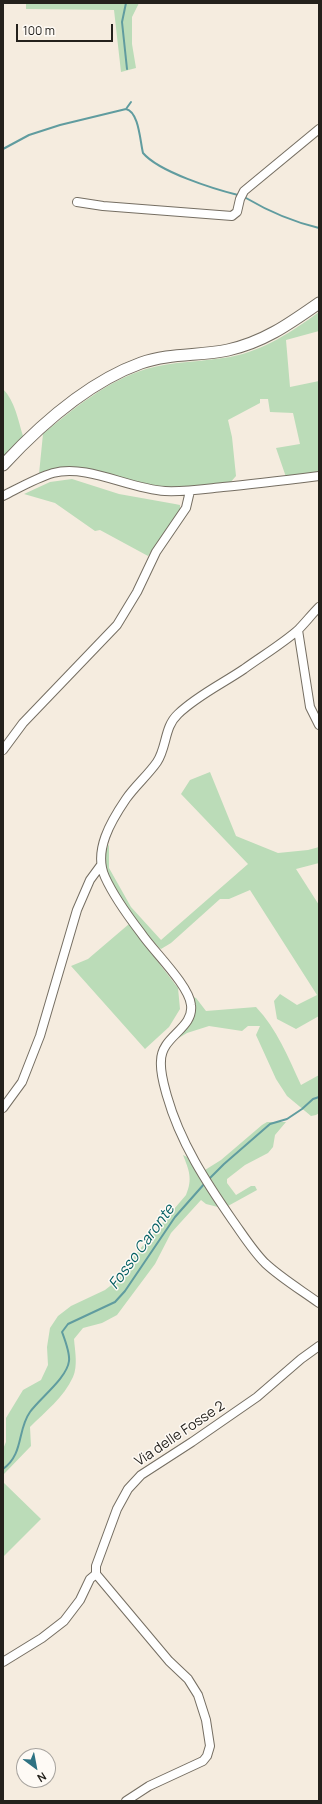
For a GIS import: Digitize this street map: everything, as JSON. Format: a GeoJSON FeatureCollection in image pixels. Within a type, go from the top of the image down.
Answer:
{"type":"FeatureCollection","features":[{"type":"Feature","properties":{"kind":"main road"},"geometry":{"type":"LineString","coordinates":[[3,465],[67,405],[100,383],[124,370],[142,363],[164,358],[227,350],[251,344],[266,338],[285,327],[319,304]]}},
{"type":"Feature","properties":{"kind":"street"},"geometry":{"type":"LineString","coordinates":[[77,202],[103,206],[232,216],[237,212],[240,199],[244,191],[319,129]]}},
{"type":"Feature","properties":{"kind":"street"},"geometry":{"type":"LineString","coordinates":[[3,496],[42,477],[64,472],[81,472],[136,487],[165,491],[190,491],[319,476]]}},
{"type":"Feature","properties":{"kind":"street"},"geometry":{"type":"LineString","coordinates":[[3,750],[23,723],[117,626],[137,592],[156,552],[184,512],[189,499],[190,491]]}},
{"type":"Feature","properties":{"kind":"street"},"geometry":{"type":"LineString","coordinates":[[319,607],[298,630],[243,669],[203,694],[176,715],[170,725],[162,753],[157,762],[126,799],[104,840],[101,854],[101,865],[104,875],[116,898],[141,934],[181,983],[191,1003],[190,1015],[187,1022],[165,1045],[160,1064],[163,1082],[174,1119],[181,1136],[196,1164],[218,1198],[264,1262],[319,1303]]}},
{"type":"Feature","properties":{"kind":"street"},"geometry":{"type":"LineString","coordinates":[[298,630],[310,707],[319,725]]}},
{"type":"Feature","properties":{"kind":"street"},"geometry":{"type":"LineString","coordinates":[[3,1108],[22,1082],[40,1036],[76,910],[90,880],[101,865]]}},
{"type":"Feature","properties":{"kind":"street","name":"Via delle Fosse 2"},"geometry":{"type":"LineString","coordinates":[[3,1662],[42,1638],[64,1621],[80,1600],[90,1579],[96,1574],[96,1566],[116,1509],[128,1489],[141,1475],[257,1397],[301,1359],[319,1346]]}},
{"type":"Feature","properties":{"kind":"street"},"geometry":{"type":"LineString","coordinates":[[96,1574],[169,1661],[188,1679],[198,1695],[206,1720],[210,1746],[207,1756],[203,1762],[149,1786],[126,1801]]}},
{"type":"Feature","properties":{"kind":"green space"},"geometry":{"type":"Polygon","coordinates":[[[26,3],[139,3],[132,17],[132,44],[136,68],[121,72],[114,10],[26,9],[26,3]]]}},
{"type":"Feature","properties":{"kind":"green space"},"geometry":{"type":"Polygon","coordinates":[[[319,312],[319,331],[286,340],[290,387],[319,381],[319,473],[286,477],[276,448],[300,444],[293,413],[270,412],[268,399],[260,399],[260,403],[228,420],[232,437],[236,476],[229,484],[169,489],[128,481],[87,470],[59,468],[39,474],[43,434],[66,415],[104,388],[132,374],[156,366],[230,357],[255,350],[288,333],[319,312]]]}},
{"type":"Feature","properties":{"kind":"green space"},"geometry":{"type":"Polygon","coordinates":[[[3,389],[13,405],[23,436],[3,457],[3,389]]]}},
{"type":"Feature","properties":{"kind":"green space"},"geometry":{"type":"Polygon","coordinates":[[[72,479],[119,494],[180,505],[180,511],[148,556],[100,530],[95,531],[55,503],[24,494],[50,482],[72,479]]]}},
{"type":"Feature","properties":{"kind":"green space"},"geometry":{"type":"Polygon","coordinates":[[[210,772],[236,836],[278,853],[308,850],[319,847],[319,863],[296,869],[319,905],[319,1016],[296,1029],[277,1019],[274,1001],[280,994],[297,1005],[317,995],[250,890],[229,899],[220,899],[171,943],[161,949],[126,907],[110,880],[104,859],[109,844],[109,868],[131,907],[161,940],[248,864],[181,794],[190,780],[210,772]]]}},
{"type":"Feature","properties":{"kind":"green space"},"geometry":{"type":"Polygon","coordinates":[[[129,924],[178,988],[180,1009],[169,1027],[145,1049],[71,966],[88,959],[129,924]]]}},
{"type":"Feature","properties":{"kind":"green space"},"geometry":{"type":"Polygon","coordinates":[[[193,997],[196,998],[206,1011],[256,1007],[276,1034],[301,1085],[319,1075],[319,1113],[311,1116],[287,1096],[276,1079],[256,1035],[260,1026],[248,1026],[242,1031],[209,1026],[187,1033],[172,1042],[189,1025],[193,997]]]}},
{"type":"Feature","properties":{"kind":"green space"},"geometry":{"type":"Polygon","coordinates":[[[267,1122],[286,1122],[275,1135],[273,1147],[268,1153],[245,1165],[227,1179],[227,1183],[236,1195],[251,1186],[255,1186],[257,1190],[228,1206],[205,1170],[221,1160],[267,1122]]]}},
{"type":"Feature","properties":{"kind":"green space"},"geometry":{"type":"Polygon","coordinates":[[[183,1155],[187,1157],[218,1207],[206,1204],[201,1200],[171,1233],[155,1264],[117,1315],[102,1323],[83,1328],[74,1339],[76,1363],[73,1377],[59,1398],[30,1427],[31,1446],[3,1475],[3,1449],[6,1442],[6,1418],[23,1390],[41,1380],[48,1365],[47,1347],[50,1328],[58,1316],[71,1306],[105,1290],[119,1279],[134,1256],[186,1195],[190,1179],[183,1155]]]}},
{"type":"Feature","properties":{"kind":"green space"},"geometry":{"type":"Polygon","coordinates":[[[3,1482],[41,1519],[3,1557],[3,1482]]]}},
{"type":"Feature","properties":{"kind":"waterway"},"geometry":{"type":"LineString","coordinates":[[126,3],[122,22],[127,69]]}},
{"type":"Feature","properties":{"kind":"waterway"},"geometry":{"type":"LineString","coordinates":[[126,109],[131,102]]}},
{"type":"Feature","properties":{"kind":"waterway"},"geometry":{"type":"LineString","coordinates":[[3,149],[29,135],[60,125],[126,109],[134,115],[143,153],[151,160],[161,167],[188,179],[215,189],[238,195]]}},
{"type":"Feature","properties":{"kind":"waterway"},"geometry":{"type":"LineString","coordinates":[[246,198],[281,216],[319,228]]}},
{"type":"Feature","properties":{"kind":"waterway","name":"Fosso Caronte"},"geometry":{"type":"LineString","coordinates":[[208,1180],[270,1124],[287,1119],[302,1109],[313,1099],[319,1097]]}},
{"type":"Feature","properties":{"kind":"waterway","name":"Fosso Caronte"},"geometry":{"type":"LineString","coordinates":[[3,1469],[10,1463],[14,1456],[23,1426],[30,1412],[58,1381],[67,1367],[69,1354],[62,1332],[68,1324],[115,1302],[125,1291],[175,1217],[205,1183]]}}]}
